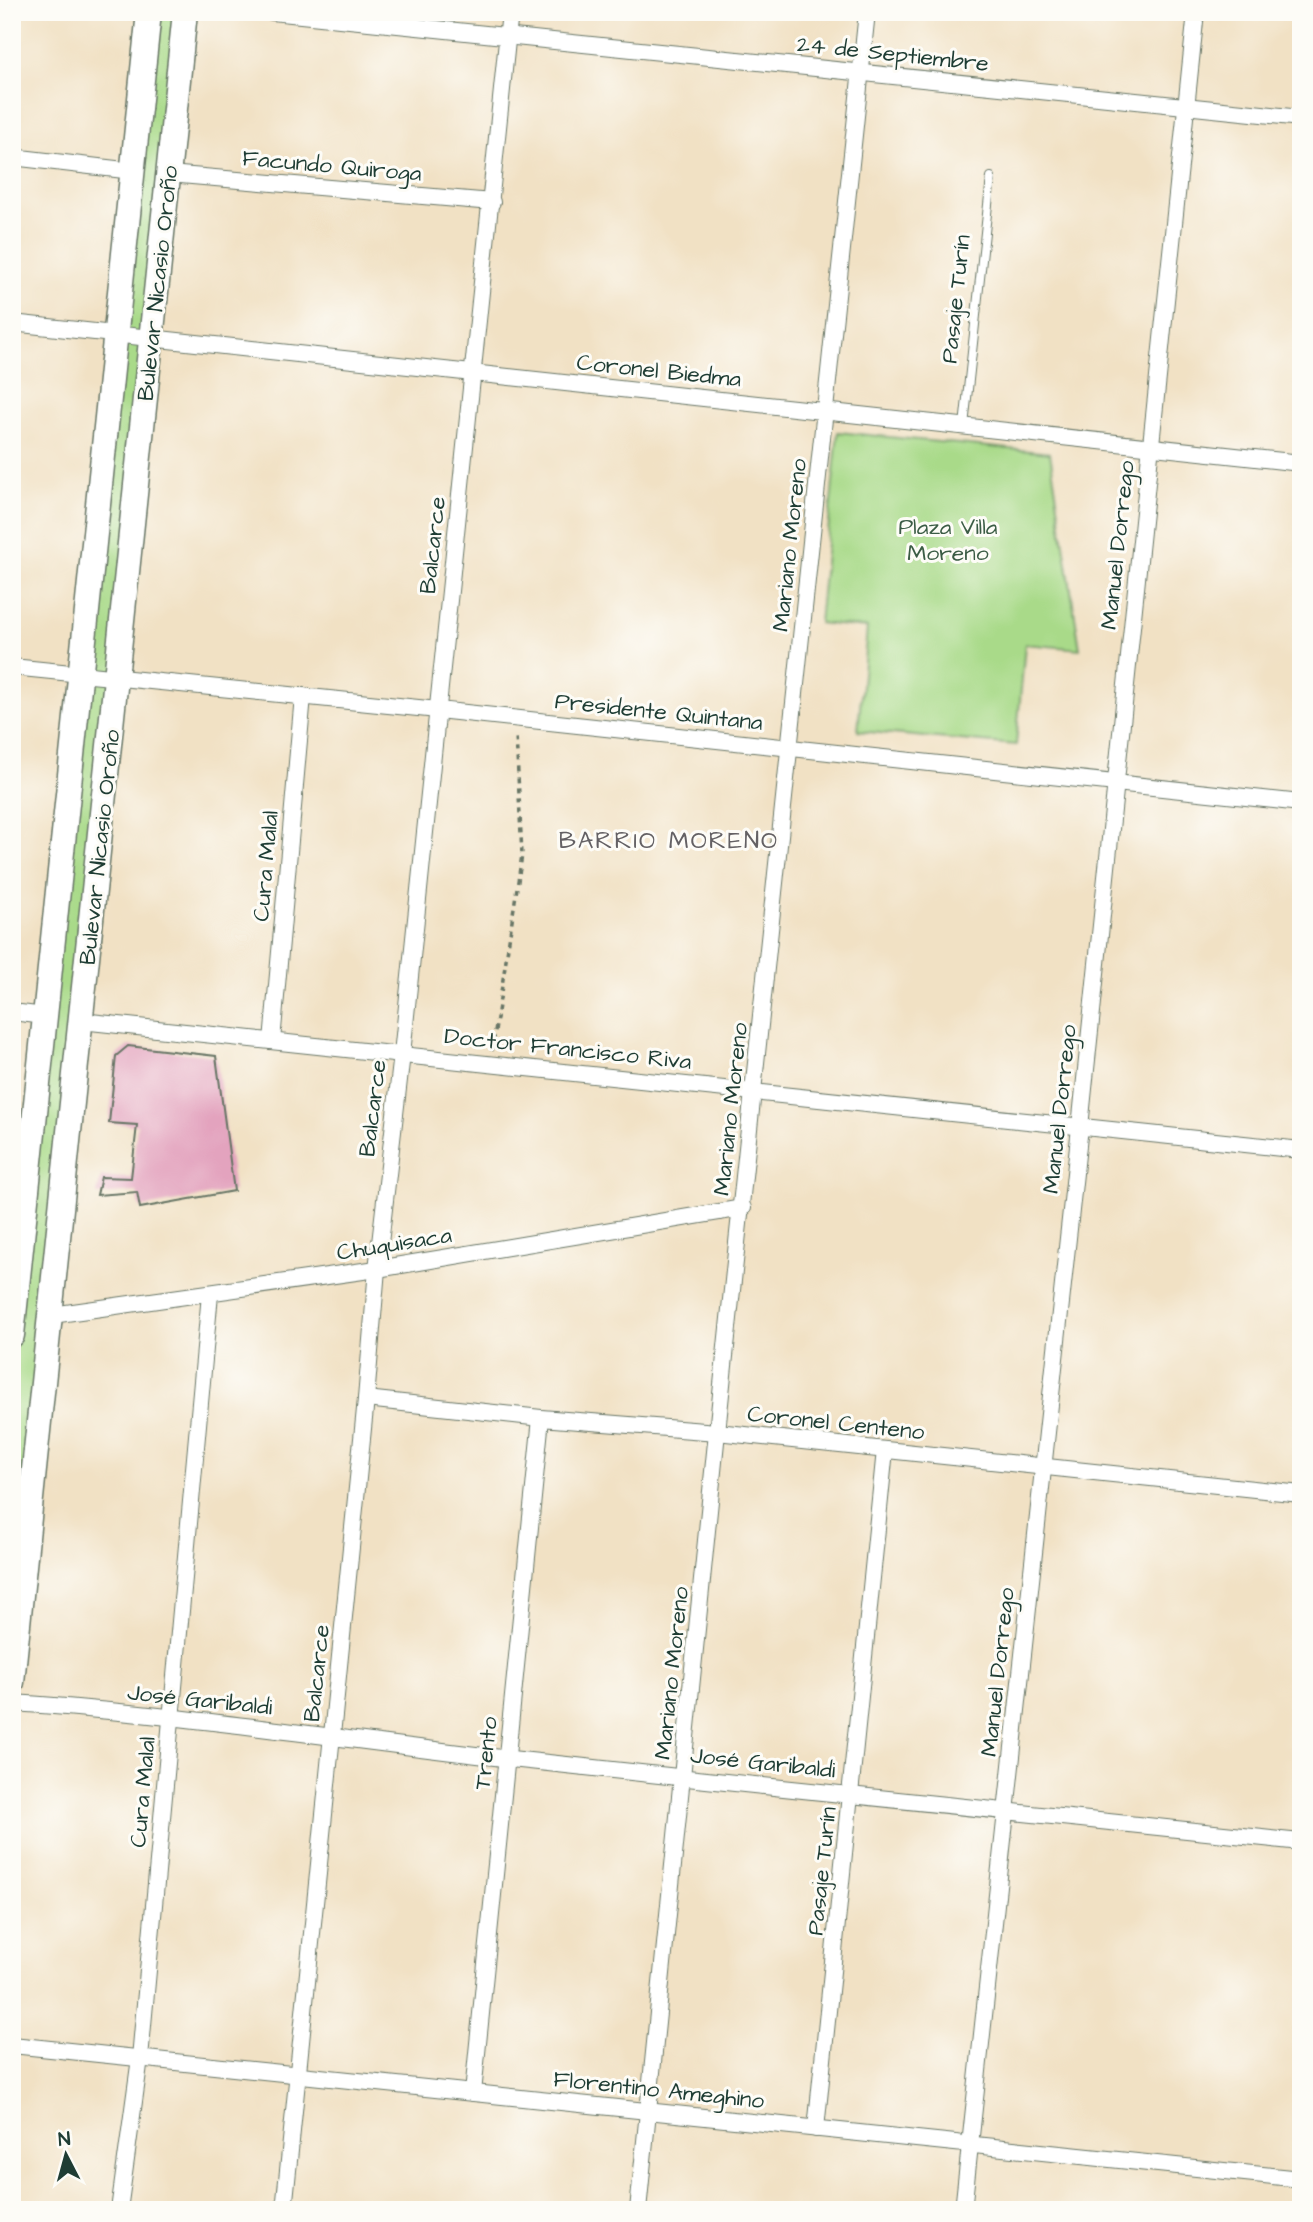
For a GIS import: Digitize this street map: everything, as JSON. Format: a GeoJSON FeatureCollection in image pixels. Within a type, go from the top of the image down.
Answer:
{"type":"FeatureCollection","features":[{"type":"Feature","properties":{"kind":"main road","name":"Bulevar Nicasio Oroño"},"geometry":{"type":"LineString","coordinates":[[13,1323],[149,12]]}},
{"type":"Feature","properties":{"kind":"main road","name":"Bulevar Nicasio Oroño"},"geometry":{"type":"LineString","coordinates":[[12,1682],[186,12]]}},
{"type":"Feature","properties":{"kind":"street","name":"24 de Septiembre"},"geometry":{"type":"LineString","coordinates":[[272,12],[1301,118]]}},
{"type":"Feature","properties":{"kind":"street","name":"Balcarce"},"geometry":{"type":"LineString","coordinates":[[284,2210],[377,1269],[402,1054],[510,12]]}},
{"type":"Feature","properties":{"kind":"street","name":"Mariano Moreno"},"geometry":{"type":"LineString","coordinates":[[638,2210],[867,12]]}},
{"type":"Feature","properties":{"kind":"street","name":"Manuel Dorrego"},"geometry":{"type":"LineString","coordinates":[[963,2210],[1080,1127],[1196,12]]}},
{"type":"Feature","properties":{"kind":"street"},"geometry":{"type":"LineString","coordinates":[[12,157],[132,170]]}},
{"type":"Feature","properties":{"kind":"street","name":"Facundo Quiroga"},"geometry":{"type":"LineString","coordinates":[[169,174],[492,202]]}},
{"type":"Feature","properties":{"kind":"street","name":"Coronel Biedma"},"geometry":{"type":"LineString","coordinates":[[12,323],[1301,463]]}},
{"type":"Feature","properties":{"kind":"street","name":"Presidente Quintana"},"geometry":{"type":"LineString","coordinates":[[12,667],[1301,803]]}},
{"type":"Feature","properties":{"kind":"street","name":"Cura Malal"},"geometry":{"type":"LineString","coordinates":[[272,1041],[303,696]]}},
{"type":"Feature","properties":{"kind":"street"},"geometry":{"type":"LineString","coordinates":[[12,1012],[45,1016]]}},
{"type":"Feature","properties":{"kind":"street","name":"Doctor Francisco Riva"},"geometry":{"type":"LineString","coordinates":[[81,1021],[1301,1150]]}},
{"type":"Feature","properties":{"kind":"street","name":"Chuquisaca"},"geometry":{"type":"LineString","coordinates":[[52,1315],[377,1269],[743,1208]]}},
{"type":"Feature","properties":{"kind":"street","name":"Cura Malal"},"geometry":{"type":"LineString","coordinates":[[119,2210],[140,2059],[209,1294]]}},
{"type":"Feature","properties":{"kind":"street","name":"Coronel Centeno"},"geometry":{"type":"LineString","coordinates":[[366,1399],[541,1418],[717,1432],[1301,1494]]}},
{"type":"Feature","properties":{"kind":"street","name":"Trento"},"geometry":{"type":"LineString","coordinates":[[473,2093],[541,1418]]}},
{"type":"Feature","properties":{"kind":"street","name":"Pasaje Turín"},"geometry":{"type":"LineString","coordinates":[[816,2129],[885,1450]]}},
{"type":"Feature","properties":{"kind":"street","name":"José Garibaldi"},"geometry":{"type":"LineString","coordinates":[[12,1703],[332,1735],[508,1758],[1301,1842]]}},
{"type":"Feature","properties":{"kind":"street","name":"Florentino Ameghino"},"geometry":{"type":"LineString","coordinates":[[12,2045],[1301,2179]]}},
{"type":"Feature","properties":{"kind":"lane","name":"Pasaje Turín"},"geometry":{"type":"LineString","coordinates":[[964,426],[991,177]]}},
{"type":"Feature","properties":{"kind":"path"},"geometry":{"type":"LineString","coordinates":[[490,1063],[522,855],[515,718]]}},
{"type":"Feature","properties":{"kind":"green space"},"geometry":{"type":"Polygon","coordinates":[[[149,12],[185,12],[12,1682],[12,1335],[149,12]]]}},
{"type":"Feature","properties":{"kind":"green space","name":"Plaza Villa Moreno"},"geometry":{"type":"Polygon","coordinates":[[[838,432],[1050,453],[1080,649],[1025,644],[1016,745],[858,731],[867,628],[819,623],[838,432]]]}},
{"type":"Feature","properties":{"kind":"building"},"geometry":{"type":"Polygon","coordinates":[[[128,1046],[216,1056],[234,1191],[140,1208],[137,1192],[97,1195],[101,1177],[131,1178],[137,1125],[109,1123],[116,1056],[128,1046]]]}},
{"type":"Feature","properties":{"kind":"district","name":"BARRIO MORENO"},"geometry":{"type":"Point","coordinates":[669,840]}}]}
